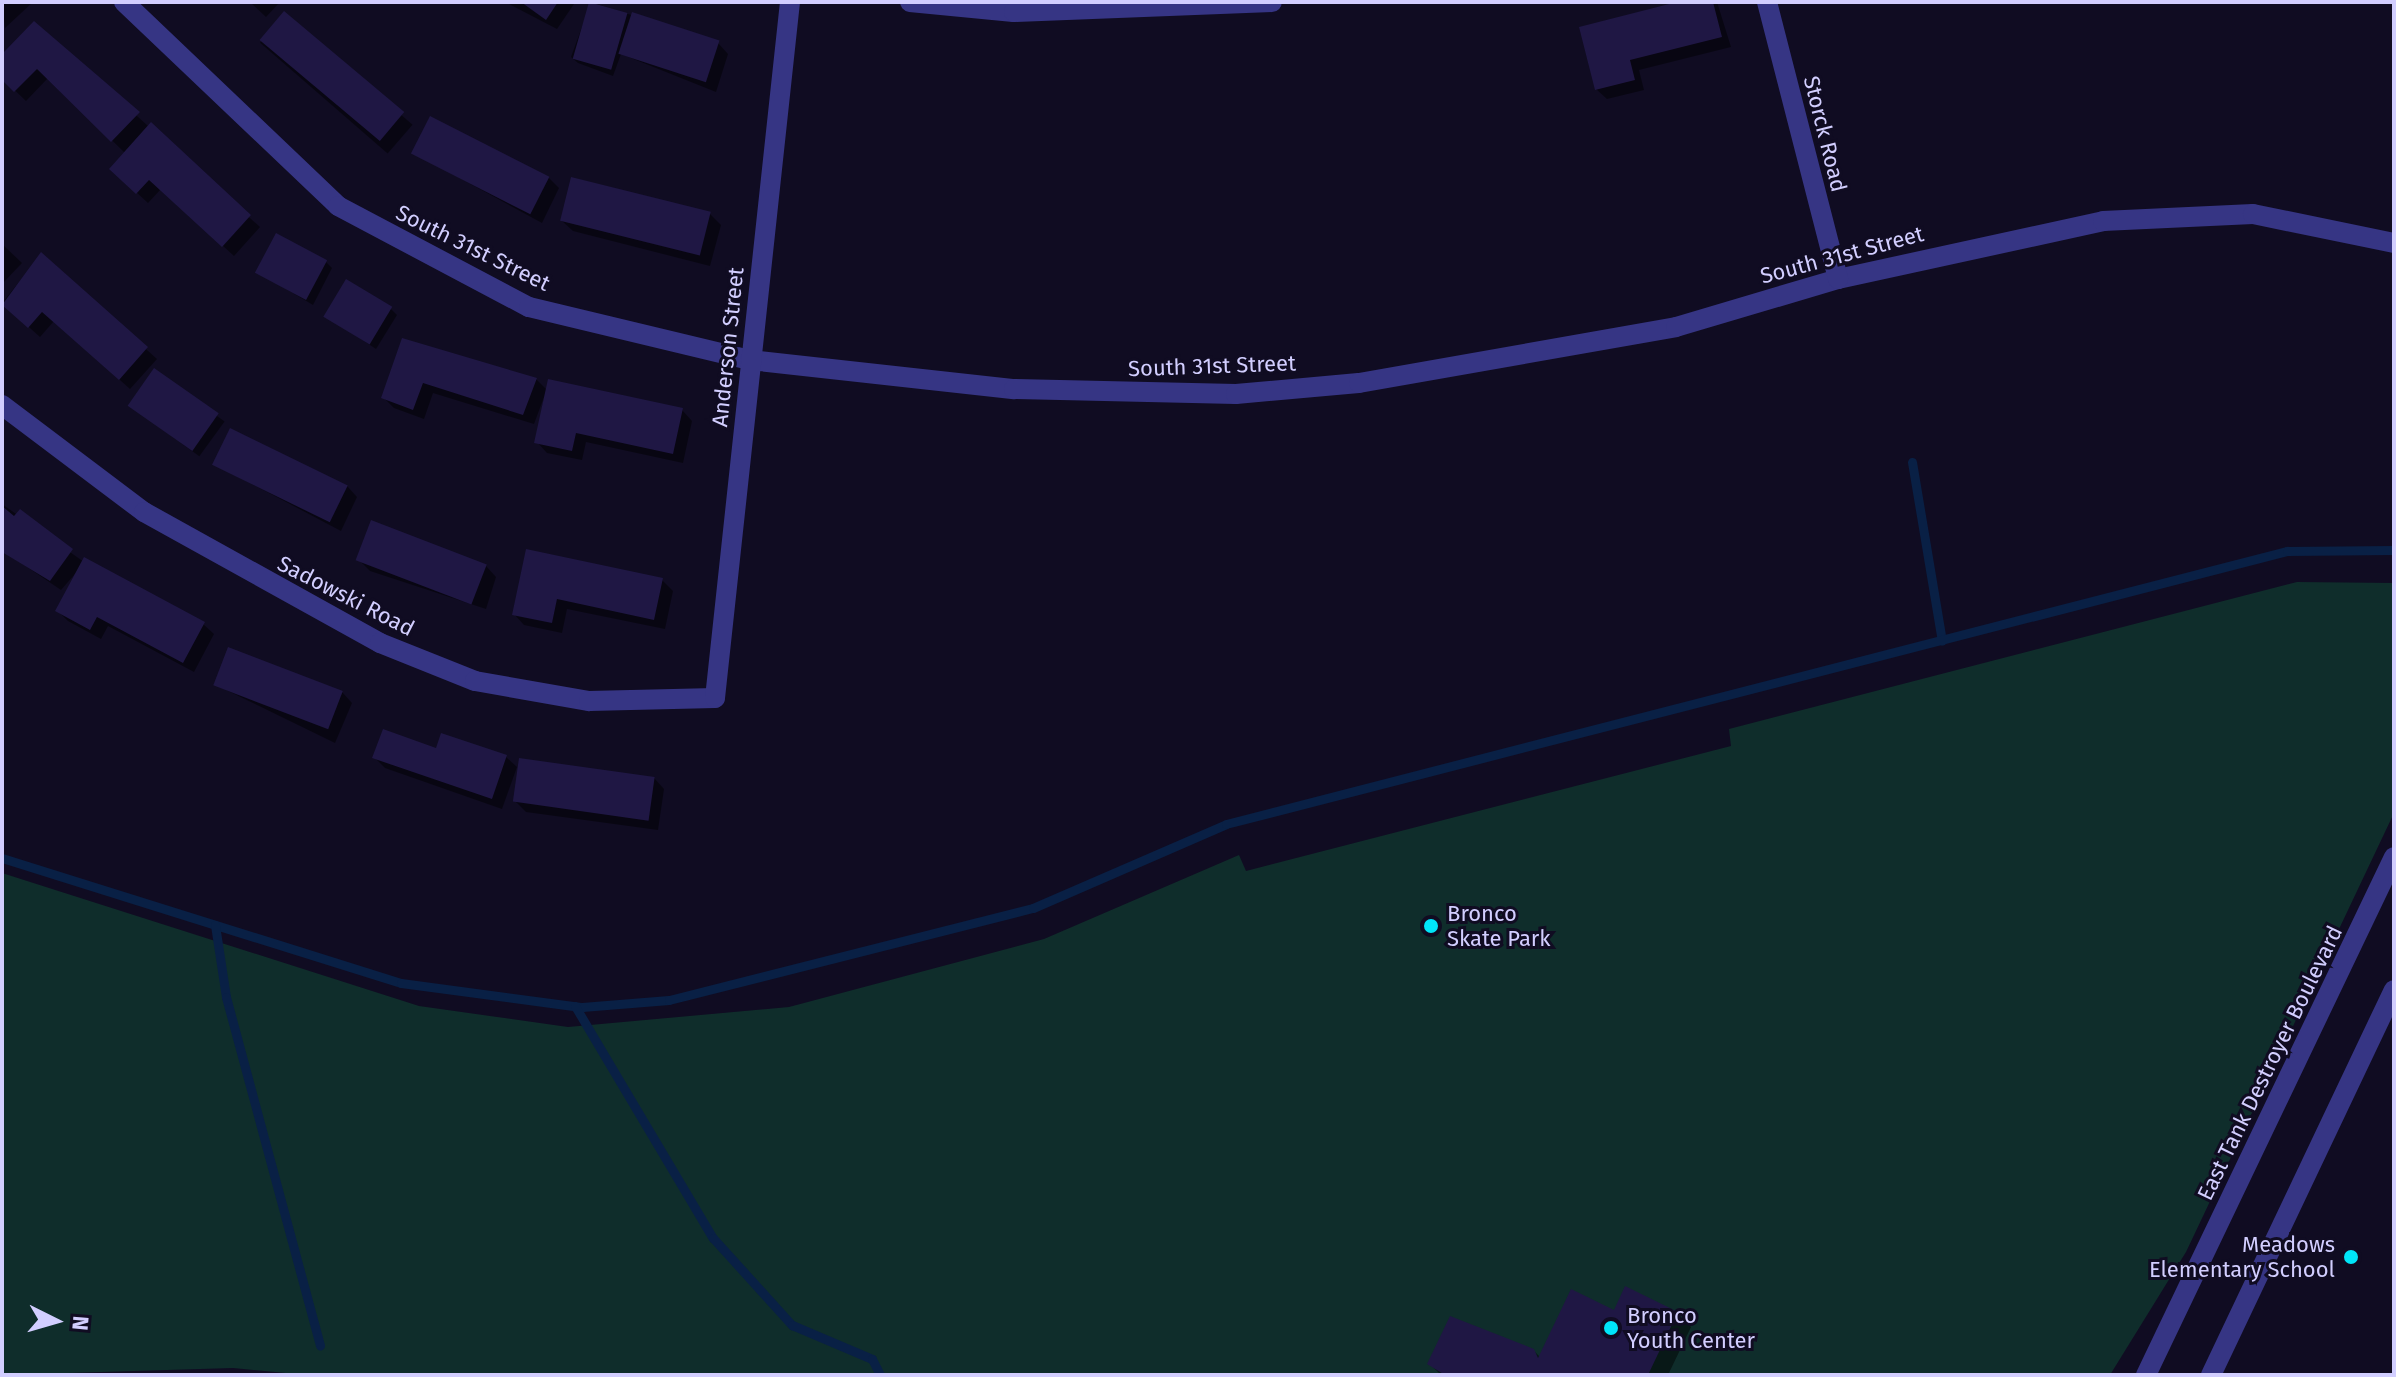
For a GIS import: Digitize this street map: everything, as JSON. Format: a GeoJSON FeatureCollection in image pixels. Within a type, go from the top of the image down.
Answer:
{"type":"FeatureCollection","features":[{"type":"Feature","properties":{"kind":"street","name":"South 31st Street"},"geometry":{"type":"LineString","coordinates":[[124,2],[338,206],[529,307],[750,360],[1014,389],[1236,394],[1359,383],[1676,327],[1838,279],[2103,221],[2186,214],[2253,214],[2394,243]]}},
{"type":"Feature","properties":{"kind":"street","name":"Anderson Street"},"geometry":{"type":"LineString","coordinates":[[715,698],[790,2]]}},
{"type":"Feature","properties":{"kind":"street"},"geometry":{"type":"LineString","coordinates":[[910,2],[1014,12],[1272,2]]}},
{"type":"Feature","properties":{"kind":"street","name":"Storck Road"},"geometry":{"type":"LineString","coordinates":[[1767,2],[1838,279]]}},
{"type":"Feature","properties":{"kind":"street","name":"Sadowski Road"},"geometry":{"type":"LineString","coordinates":[[2,405],[144,512],[380,643],[475,681],[589,701],[715,698]]}},
{"type":"Feature","properties":{"kind":"street","name":"East Tank Destroyer Boulevard"},"geometry":{"type":"LineString","coordinates":[[2146,1375],[2394,857]]}},
{"type":"Feature","properties":{"kind":"street"},"geometry":{"type":"LineString","coordinates":[[2211,1375],[2394,990]]}},
{"type":"Feature","properties":{"kind":"green space"},"geometry":{"type":"Polygon","coordinates":[[[2297,582],[2394,583],[2394,813],[2186,1252],[2110,1375],[307,1375],[233,1368],[2,1375],[2,873],[419,1006],[568,1027],[789,1007],[1044,939],[1239,855],[1246,871],[1731,746],[1729,729],[2297,582]]]}},
{"type":"Feature","properties":{"kind":"building"},"geometry":{"type":"Polygon","coordinates":[[[521,2],[558,2],[546,20],[521,2]]]}},
{"type":"Feature","properties":{"kind":"building"},"geometry":{"type":"Polygon","coordinates":[[[589,2],[627,13],[611,70],[573,59],[589,2]]]}},
{"type":"Feature","properties":{"kind":"building"},"geometry":{"type":"Polygon","coordinates":[[[1677,2],[1713,2],[1722,37],[1630,60],[1635,80],[1595,90],[1579,27],[1677,2]]]}},
{"type":"Feature","properties":{"kind":"building"},"geometry":{"type":"Polygon","coordinates":[[[284,11],[404,112],[380,141],[260,40],[284,11]]]}},
{"type":"Feature","properties":{"kind":"building"},"geometry":{"type":"Polygon","coordinates":[[[632,12],[719,40],[706,82],[618,54],[632,12]]]}},
{"type":"Feature","properties":{"kind":"building"},"geometry":{"type":"Polygon","coordinates":[[[34,21],[140,112],[111,142],[37,69],[14,92],[2,80],[2,54],[34,21]]]}},
{"type":"Feature","properties":{"kind":"building"},"geometry":{"type":"Polygon","coordinates":[[[430,116],[549,177],[530,214],[411,153],[430,116]]]}},
{"type":"Feature","properties":{"kind":"building"},"geometry":{"type":"Polygon","coordinates":[[[151,122],[251,215],[222,247],[149,180],[136,194],[109,169],[151,122]]]}},
{"type":"Feature","properties":{"kind":"building"},"geometry":{"type":"Polygon","coordinates":[[[571,177],[711,212],[700,256],[560,221],[571,177]]]}},
{"type":"Feature","properties":{"kind":"building"},"geometry":{"type":"Polygon","coordinates":[[[276,233],[327,260],[306,300],[255,273],[276,233]]]}},
{"type":"Feature","properties":{"kind":"building"},"geometry":{"type":"Polygon","coordinates":[[[41,252],[148,347],[119,380],[42,312],[28,328],[2,305],[41,252]]]}},
{"type":"Feature","properties":{"kind":"building"},"geometry":{"type":"Polygon","coordinates":[[[346,279],[392,307],[370,345],[323,317],[346,279]]]}},
{"type":"Feature","properties":{"kind":"building"},"geometry":{"type":"Polygon","coordinates":[[[402,338],[537,378],[523,415],[423,383],[413,410],[381,398],[402,338]]]}},
{"type":"Feature","properties":{"kind":"building"},"geometry":{"type":"Polygon","coordinates":[[[154,368],[219,413],[192,451],[128,406],[154,368]]]}},
{"type":"Feature","properties":{"kind":"building"},"geometry":{"type":"Polygon","coordinates":[[[548,379],[683,408],[673,454],[576,433],[572,451],[534,443],[548,379]]]}},
{"type":"Feature","properties":{"kind":"building"},"geometry":{"type":"Polygon","coordinates":[[[230,428],[348,485],[330,522],[212,465],[230,428]]]}},
{"type":"Feature","properties":{"kind":"building"},"geometry":{"type":"Polygon","coordinates":[[[2,506],[14,516],[20,509],[73,549],[50,581],[2,552],[2,506]]]}},
{"type":"Feature","properties":{"kind":"building"},"geometry":{"type":"Polygon","coordinates":[[[371,520],[487,564],[471,605],[356,560],[371,520]]]}},
{"type":"Feature","properties":{"kind":"building"},"geometry":{"type":"Polygon","coordinates":[[[526,549],[663,578],[654,620],[557,599],[552,623],[512,615],[526,549]]]}},
{"type":"Feature","properties":{"kind":"building"},"geometry":{"type":"Polygon","coordinates":[[[84,557],[205,622],[183,663],[97,617],[90,630],[55,611],[84,557]]]}},
{"type":"Feature","properties":{"kind":"building"},"geometry":{"type":"Polygon","coordinates":[[[228,647],[343,691],[328,729],[213,685],[228,647]]]}},
{"type":"Feature","properties":{"kind":"building"},"geometry":{"type":"Polygon","coordinates":[[[383,729],[436,748],[441,733],[507,755],[492,799],[372,758],[383,729]]]}},
{"type":"Feature","properties":{"kind":"building"},"geometry":{"type":"Polygon","coordinates":[[[519,758],[655,777],[649,821],[513,802],[519,758]]]}},
{"type":"Feature","properties":{"kind":"building","name":"Bronco Youth Center"},"geometry":{"type":"Polygon","coordinates":[[[1625,1286],[1678,1312],[1648,1375],[1445,1375],[1427,1364],[1450,1316],[1534,1349],[1538,1358],[1571,1289],[1614,1310],[1625,1286]]]}},
{"type":"Feature","properties":{"kind":"waterway"},"geometry":{"type":"LineString","coordinates":[[1912,462],[1942,641]]}},
{"type":"Feature","properties":{"kind":"waterway"},"geometry":{"type":"LineString","coordinates":[[2,858],[401,983],[582,1007],[669,1000],[1033,908],[1226,824],[2287,551],[2394,550]]}},
{"type":"Feature","properties":{"kind":"waterway"},"geometry":{"type":"LineString","coordinates":[[215,925],[226,997],[320,1346]]}},
{"type":"Feature","properties":{"kind":"waterway"},"geometry":{"type":"LineString","coordinates":[[575,1006],[713,1238],[792,1325],[872,1359],[880,1375]]}},
{"type":"Feature","properties":{"kind":"place","name":"Bronco Skate Park"},"geometry":{"type":"Point","coordinates":[1431,926]}},
{"type":"Feature","properties":{"kind":"place","name":"Meadows Elementary School"},"geometry":{"type":"Point","coordinates":[2351,1257]}},
{"type":"Feature","properties":{"kind":"place","name":"Bronco Youth Center"},"geometry":{"type":"Point","coordinates":[1611,1328]}}]}
